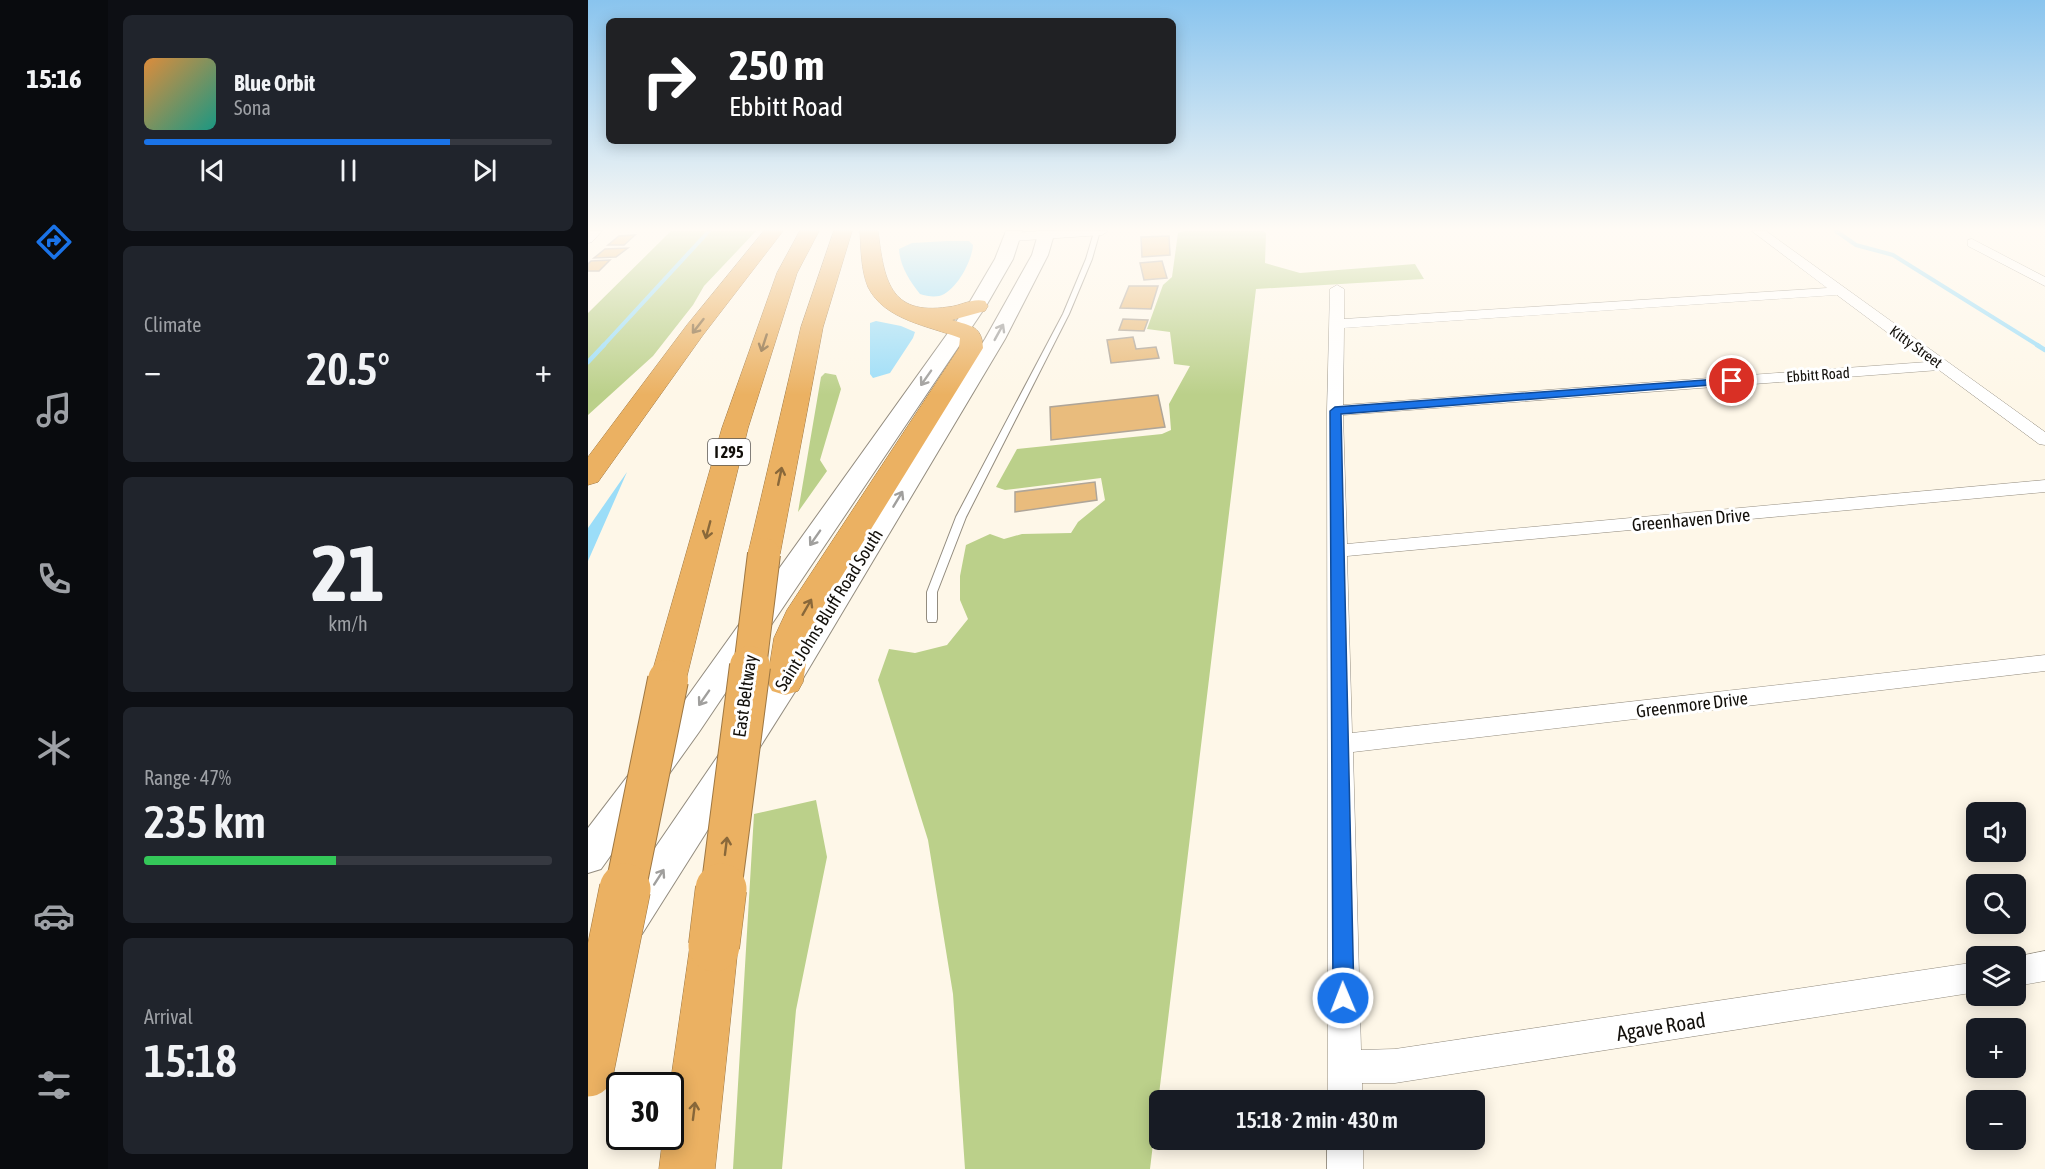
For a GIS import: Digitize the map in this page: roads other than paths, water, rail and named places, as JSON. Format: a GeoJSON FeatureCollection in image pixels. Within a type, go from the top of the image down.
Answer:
{"type":"FeatureCollection","features":[{"type":"Feature","properties":{"kind":"highway"},"geometry":{"type":"LineString","coordinates":[[588,476],[730,286]]}},
{"type":"Feature","properties":{"kind":"highway","name":"I 295"},"geometry":{"type":"LineString","coordinates":[[588,1071],[668,680],[735,428],[783,286]]}},
{"type":"Feature","properties":{"kind":"highway","name":"East Beltway"},"geometry":{"type":"LineString","coordinates":[[687,1169],[764,554],[812,327],[825,286]]}},
{"type":"Feature","properties":{"kind":"highway"},"geometry":{"type":"LineString","coordinates":[[785,682],[792,638],[804,610],[971,348],[971,337],[960,330],[897,307],[879,286]]}},
{"type":"Feature","properties":{"kind":"highway"},"geometry":{"type":"LineString","coordinates":[[912,314],[942,315],[977,306]]}},
{"type":"Feature","properties":{"kind":"main road"},"geometry":{"type":"LineString","coordinates":[[588,857],[687,723],[977,306],[989,286]]}},
{"type":"Feature","properties":{"kind":"main road","name":"Saint Johns Bluff Road South"},"geometry":{"type":"LineString","coordinates":[[588,975],[640,906],[785,682],[995,339],[1024,286]]}},
{"type":"Feature","properties":{"kind":"street","name":"Kitty Street"},"geometry":{"type":"LineString","coordinates":[[1832,286],[2045,440]]}},
{"type":"Feature","properties":{"kind":"street"},"geometry":{"type":"LineString","coordinates":[[1337,289],[1335,411],[1345,1090]]}},
{"type":"Feature","properties":{"kind":"street"},"geometry":{"type":"LineString","coordinates":[[1336,324],[1839,291]]}},
{"type":"Feature","properties":{"kind":"street","name":"Ebbitt Road"},"geometry":{"type":"LineString","coordinates":[[1335,411],[1942,365]]}},
{"type":"Feature","properties":{"kind":"street","name":"Greenhaven Drive"},"geometry":{"type":"LineString","coordinates":[[1337,551],[2045,486]]}},
{"type":"Feature","properties":{"kind":"street","name":"Greenmore Drive"},"geometry":{"type":"LineString","coordinates":[[1339,744],[2045,663]]}},
{"type":"Feature","properties":{"kind":"street"},"geometry":{"type":"LineString","coordinates":[[2026,969],[2045,966]]}},
{"type":"Feature","properties":{"kind":"street","name":"Agave Road"},"geometry":{"type":"LineString","coordinates":[[1344,1067],[1395,1066],[1966,979]]}},
{"type":"Feature","properties":{"kind":"street"},"geometry":{"type":"LineString","coordinates":[[1345,1150],[1345,1169]]}},
{"type":"Feature","properties":{"kind":"lane"},"geometry":{"type":"LineString","coordinates":[[932,619],[932,592],[961,517],[1066,314],[1078,286]]}},
{"type":"Feature","properties":{"kind":"water"},"geometry":{"type":"Polygon","coordinates":[[[914,286],[954,286],[939,296],[920,294],[914,286]]]}},
{"type":"Feature","properties":{"kind":"water"},"geometry":{"type":"Polygon","coordinates":[[[876,321],[901,326],[915,332],[890,373],[873,378],[870,374],[870,323],[876,321]]]}},
{"type":"Feature","properties":{"kind":"water"},"geometry":{"type":"Polygon","coordinates":[[[627,472],[588,561],[588,528],[627,472]]]}},
{"type":"Feature","properties":{"kind":"waterway"},"geometry":{"type":"LineString","coordinates":[[603,346],[659,286]]}},
{"type":"Feature","properties":{"kind":"waterway"},"geometry":{"type":"LineString","coordinates":[[1942,286],[2039,346]]}},
{"type":"Feature","properties":{"kind":"waterway"},"geometry":{"type":"LineString","coordinates":[[588,362],[604,345]]}},
{"type":"Feature","properties":{"kind":"waterway"},"geometry":{"type":"LineString","coordinates":[[2037,345],[2045,350]]}}]}
